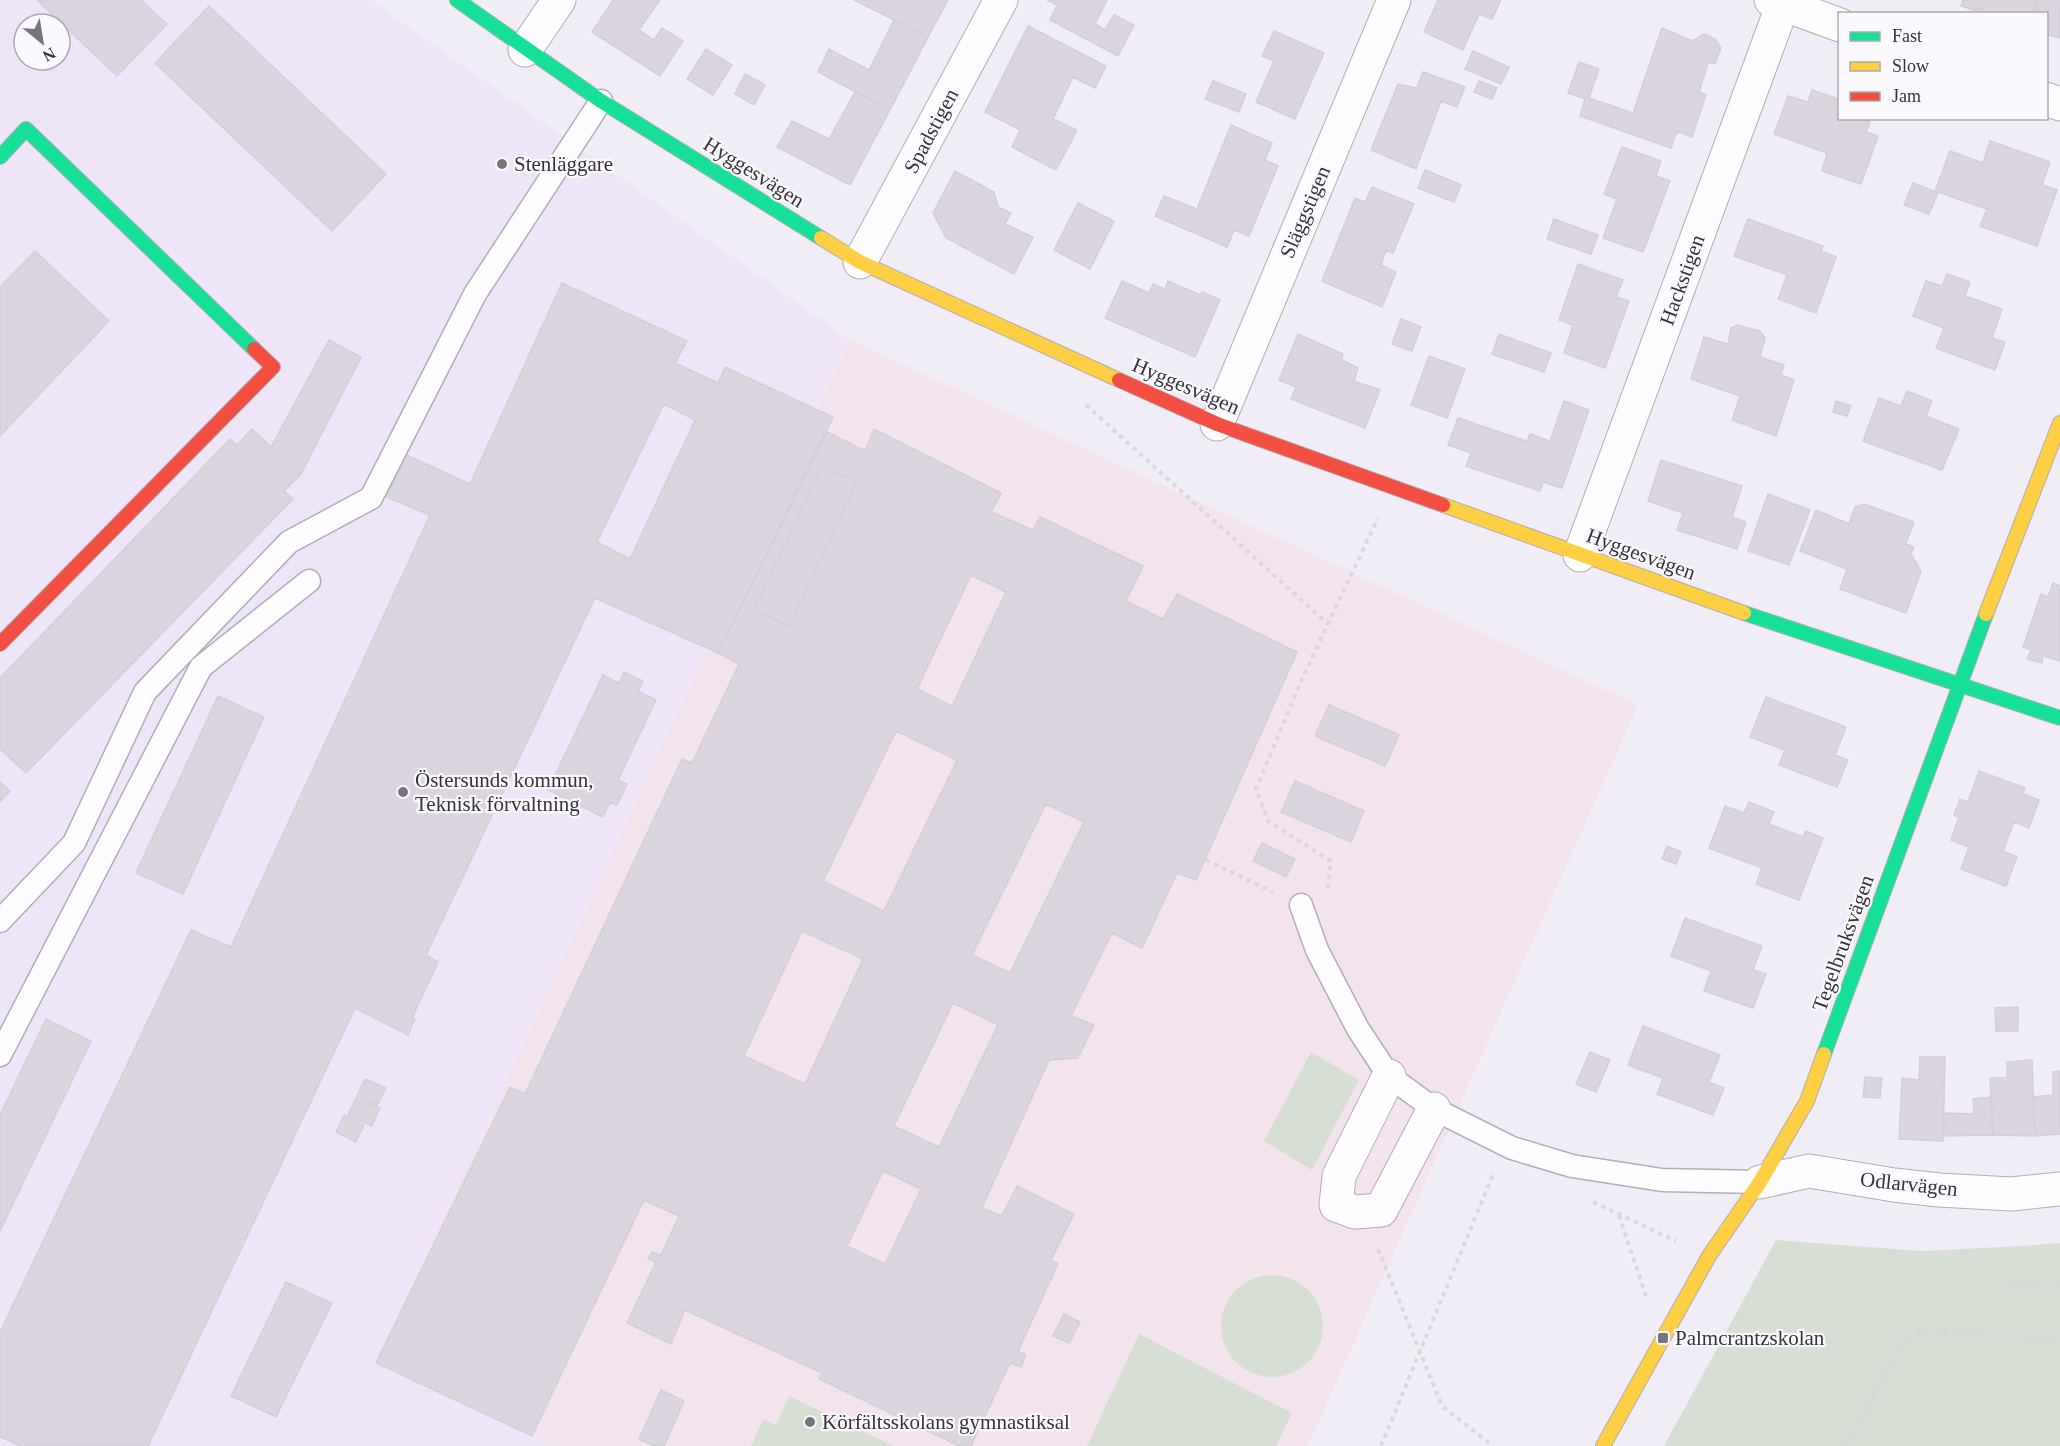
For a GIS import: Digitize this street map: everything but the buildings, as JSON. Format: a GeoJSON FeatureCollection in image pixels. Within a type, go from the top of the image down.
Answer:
{"type":"FeatureCollection","features":[{"type":"Feature","properties":{"kind":"street","name":"Hyggesvägen"},"geometry":{"type":"LineString","coordinates":[[457,0],[525,50],[602,101],[860,262],[1217,424],[1742,612],[2060,718]]}},
{"type":"Feature","properties":{"kind":"street"},"geometry":{"type":"LineString","coordinates":[[525,50],[559,0]]}},
{"type":"Feature","properties":{"kind":"street","name":"Spadstigen"},"geometry":{"type":"LineString","coordinates":[[860,262],[1001,0]]}},
{"type":"Feature","properties":{"kind":"street","name":"Släggstigen"},"geometry":{"type":"LineString","coordinates":[[1217,424],[1394,0]]}},
{"type":"Feature","properties":{"kind":"street"},"geometry":{"type":"LineString","coordinates":[[1777,2],[1838,25]]}},
{"type":"Feature","properties":{"kind":"street","name":"Hackstigen"},"geometry":{"type":"LineString","coordinates":[[1580,555],[1777,2]]}},
{"type":"Feature","properties":{"kind":"street"},"geometry":{"type":"LineString","coordinates":[[0,157],[26,129],[273,368],[0,644]]}},
{"type":"Feature","properties":{"kind":"street","name":"Tegelbruksvägen"},"geometry":{"type":"LineString","coordinates":[[1603,1446],[1709,1257],[1760,1182],[1807,1101],[1959,684],[2060,423]]}},
{"type":"Feature","properties":{"kind":"street"},"geometry":{"type":"LineString","coordinates":[[1389,1076],[1339,1176],[1336,1205],[1355,1212],[1381,1210],[1434,1109]]}},
{"type":"Feature","properties":{"kind":"street","name":"Odlarvägen"},"geometry":{"type":"LineString","coordinates":[[1760,1182],[1809,1171],[1940,1190],[2011,1194],[2060,1190]]}},
{"type":"Feature","properties":{"kind":"lane"},"geometry":{"type":"LineString","coordinates":[[0,921],[74,843],[145,692],[289,542],[371,498],[475,294],[602,101]]}},
{"type":"Feature","properties":{"kind":"lane"},"geometry":{"type":"LineString","coordinates":[[0,1055],[201,667],[309,581]]}},
{"type":"Feature","properties":{"kind":"lane"},"geometry":{"type":"LineString","coordinates":[[1305,916],[1317,950],[1348,1011],[1389,1076],[1434,1109],[1512,1148],[1572,1166],[1662,1180],[1760,1182]]}},
{"type":"Feature","properties":{"kind":"path"},"geometry":{"type":"LineString","coordinates":[[1083,403],[1328,624]]}},
{"type":"Feature","properties":{"kind":"path"},"geometry":{"type":"LineString","coordinates":[[1206,860],[1305,916],[1326,897],[1331,861],[1268,821],[1256,789],[1301,681],[1393,487]]}},
{"type":"Feature","properties":{"kind":"path"},"geometry":{"type":"LineString","coordinates":[[1381,1446],[1496,1169]]}},
{"type":"Feature","properties":{"kind":"path"},"geometry":{"type":"LineString","coordinates":[[1586,1199],[1709,1257]]}},
{"type":"Feature","properties":{"kind":"path"},"geometry":{"type":"LineString","coordinates":[[1618,1214],[1649,1303]]}},
{"type":"Feature","properties":{"kind":"path"},"geometry":{"type":"LineString","coordinates":[[1378,1249],[1442,1406],[1493,1446]]}},
{"type":"Feature","properties":{"kind":"path"},"geometry":{"type":"LineString","coordinates":[[2010,1285],[2060,1288]]}},
{"type":"Feature","properties":{"kind":"path"},"geometry":{"type":"LineString","coordinates":[[1845,1446],[1908,1337],[1916,1333],[2060,1339]]}},
{"type":"Feature","properties":{"kind":"shaded area"},"geometry":{"type":"Polygon","coordinates":[[[0,0],[371,0],[850,340],[376,1363],[553,1446],[0,1446],[0,0]]]}},
{"type":"Feature","properties":{"kind":"shaded area"},"geometry":{"type":"Polygon","coordinates":[[[850,340],[1638,705],[1308,1446],[553,1446],[376,1363],[850,340]]]}},
{"type":"Feature","properties":{"kind":"shaded area"},"geometry":{"type":"Polygon","coordinates":[[[1311,1052],[1359,1080],[1312,1170],[1264,1141],[1311,1052]]]}},
{"type":"Feature","properties":{"kind":"shaded area"},"geometry":{"type":"Polygon","coordinates":[[[1776,1240],[1921,1251],[2060,1243],[2060,1446],[1664,1446],[1776,1240]]]}},
{"type":"Feature","properties":{"kind":"shaded area"},"geometry":{"type":"Polygon","coordinates":[[[1272,1275],[1291,1279],[1308,1290],[1319,1307],[1323,1326],[1319,1345],[1308,1362],[1291,1373],[1272,1377],[1253,1373],[1236,1362],[1225,1345],[1221,1326],[1225,1307],[1236,1290],[1253,1279],[1272,1275]]]}},
{"type":"Feature","properties":{"kind":"shaded area"},"geometry":{"type":"Polygon","coordinates":[[[1139,1334],[1292,1413],[1276,1446],[1087,1446],[1139,1334]]]}},
{"type":"Feature","properties":{"kind":"shaded area","name":"Körfältsskolans gymnastiksal"},"geometry":{"type":"Polygon","coordinates":[[[789,1396],[894,1446],[751,1446],[763,1419],[776,1425],[789,1396]]]}},
{"type":"Feature","properties":{"kind":"traffic: fast"},"geometry":{"type":"LineString","coordinates":[[457,0],[601,101],[821,238]]}},
{"type":"Feature","properties":{"kind":"traffic: fast"},"geometry":{"type":"LineString","coordinates":[[0,157],[26,129],[254,349]]}},
{"type":"Feature","properties":{"kind":"traffic: fast"},"geometry":{"type":"LineString","coordinates":[[1744,613],[2060,718]]}},
{"type":"Feature","properties":{"kind":"traffic: fast"},"geometry":{"type":"LineString","coordinates":[[1824,1054],[1986,614]]}},
{"type":"Feature","properties":{"kind":"traffic: slow"},"geometry":{"type":"LineString","coordinates":[[821,238],[860,262],[1119,380]]}},
{"type":"Feature","properties":{"kind":"traffic: slow"},"geometry":{"type":"LineString","coordinates":[[1986,614],[2060,423]]}},
{"type":"Feature","properties":{"kind":"traffic: slow"},"geometry":{"type":"LineString","coordinates":[[1443,505],[1744,613]]}},
{"type":"Feature","properties":{"kind":"traffic: slow"},"geometry":{"type":"LineString","coordinates":[[1603,1446],[1709,1256],[1760,1182],[1807,1101],[1824,1054]]}},
{"type":"Feature","properties":{"kind":"traffic: jam"},"geometry":{"type":"LineString","coordinates":[[0,644],[273,367],[254,349]]}},
{"type":"Feature","properties":{"kind":"traffic: jam"},"geometry":{"type":"LineString","coordinates":[[1119,380],[1217,424],[1443,505]]}},
{"type":"Feature","properties":{"kind":"place","name":"Stenläggare"},"geometry":{"type":"Point","coordinates":[502,164]}},
{"type":"Feature","properties":{"kind":"place","name":"Östersunds kommun, Teknisk förvaltning"},"geometry":{"type":"Point","coordinates":[403,792]}},
{"type":"Feature","properties":{"kind":"place","name":"Palmcrantzskolan"},"geometry":{"type":"Point","coordinates":[1663,1338]}},
{"type":"Feature","properties":{"kind":"place","name":"Körfältsskolans gymnastiksal"},"geometry":{"type":"Point","coordinates":[810,1422]}}]}
